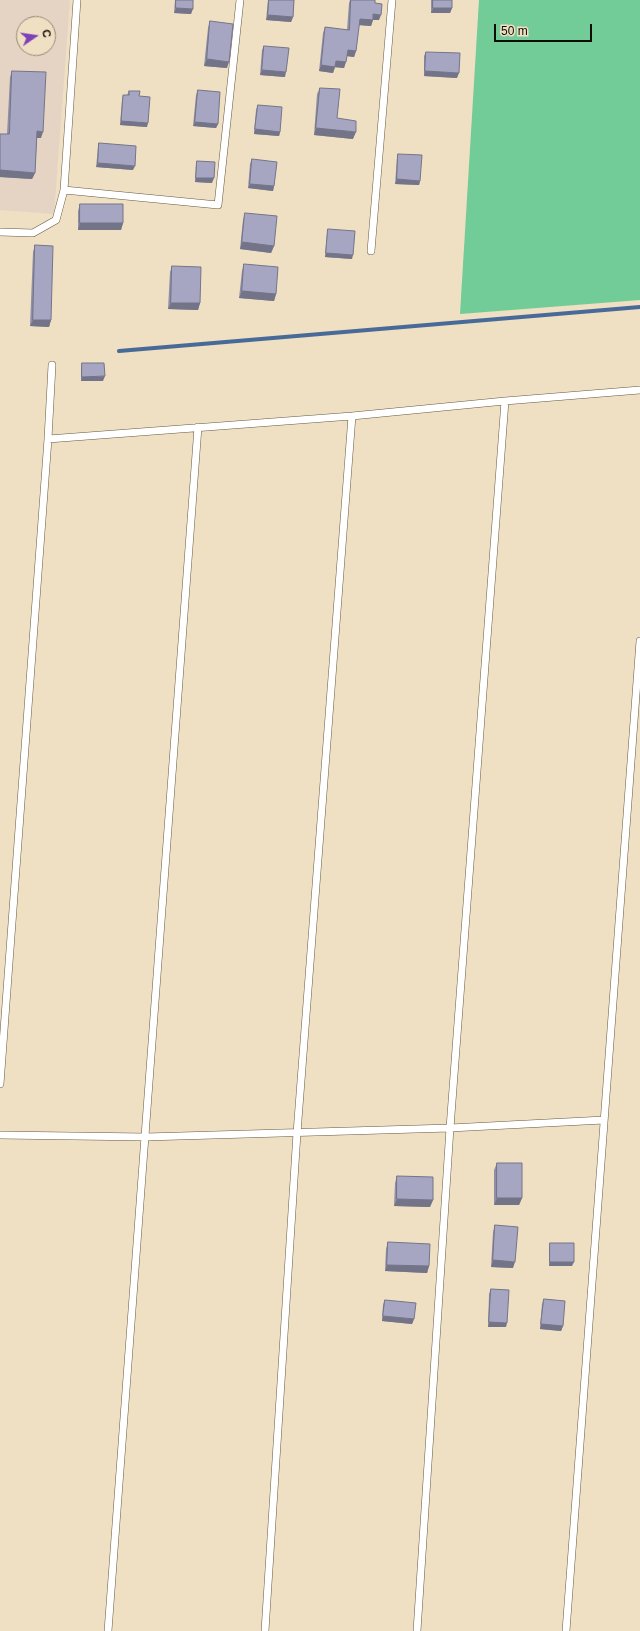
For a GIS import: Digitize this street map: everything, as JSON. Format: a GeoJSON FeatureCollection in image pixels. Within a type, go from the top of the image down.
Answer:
{"type":"FeatureCollection","features":[{"type":"Feature","properties":{"kind":"lane"},"geometry":{"type":"LineString","coordinates":[[0,232],[33,233],[56,220],[64,190],[77,0]]}},
{"type":"Feature","properties":{"kind":"lane"},"geometry":{"type":"LineString","coordinates":[[64,190],[218,205],[240,0]]}},
{"type":"Feature","properties":{"kind":"lane"},"geometry":{"type":"LineString","coordinates":[[371,251],[392,0]]}},
{"type":"Feature","properties":{"kind":"lane"},"geometry":{"type":"LineString","coordinates":[[0,1084],[48,439],[52,365]]}},
{"type":"Feature","properties":{"kind":"lane"},"geometry":{"type":"LineString","coordinates":[[48,439],[352,416],[640,390]]}},
{"type":"Feature","properties":{"kind":"lane"},"geometry":{"type":"LineString","coordinates":[[418,1631],[450,1128],[505,401]]}},
{"type":"Feature","properties":{"kind":"lane"},"geometry":{"type":"LineString","coordinates":[[265,1631],[297,1133],[352,416]]}},
{"type":"Feature","properties":{"kind":"lane"},"geometry":{"type":"LineString","coordinates":[[108,1631],[198,427]]}},
{"type":"Feature","properties":{"kind":"lane"},"geometry":{"type":"LineString","coordinates":[[566,1631],[640,641]]}},
{"type":"Feature","properties":{"kind":"lane"},"geometry":{"type":"LineString","coordinates":[[0,1135],[146,1137],[450,1128],[604,1120]]}},
{"type":"Feature","properties":{"kind":"shaded area"},"geometry":{"type":"Polygon","coordinates":[[[0,0],[70,0],[54,214],[0,210],[0,0]]]}},
{"type":"Feature","properties":{"kind":"green space"},"geometry":{"type":"Polygon","coordinates":[[[479,0],[640,0],[640,300],[460,314],[479,0]]]}},
{"type":"Feature","properties":{"kind":"building"},"geometry":{"type":"Polygon","coordinates":[[[176,0],[193,0],[193,9],[176,8],[176,0]]]}},
{"type":"Feature","properties":{"kind":"building"},"geometry":{"type":"Polygon","coordinates":[[[269,0],[294,0],[293,17],[268,15],[269,0]]]}},
{"type":"Feature","properties":{"kind":"building"},"geometry":{"type":"Polygon","coordinates":[[[351,0],[375,0],[375,3],[382,4],[381,15],[373,14],[373,20],[360,19],[356,51],[348,50],[346,62],[336,61],[335,67],[321,65],[325,27],[349,30],[351,0]]]}},
{"type":"Feature","properties":{"kind":"building"},"geometry":{"type":"Polygon","coordinates":[[[433,0],[452,0],[452,8],[433,8],[433,0]]]}},
{"type":"Feature","properties":{"kind":"building"},"geometry":{"type":"Polygon","coordinates":[[[210,21],[233,24],[229,62],[207,59],[210,21]]]}},
{"type":"Feature","properties":{"kind":"building"},"geometry":{"type":"Polygon","coordinates":[[[264,46],[289,48],[286,72],[262,70],[264,46]]]}},
{"type":"Feature","properties":{"kind":"building"},"geometry":{"type":"Polygon","coordinates":[[[426,52],[460,53],[459,73],[425,71],[426,52]]]}},
{"type":"Feature","properties":{"kind":"building"},"geometry":{"type":"Polygon","coordinates":[[[12,71],[46,72],[43,132],[37,131],[35,173],[0,170],[0,134],[9,134],[12,71]]]}},
{"type":"Feature","properties":{"kind":"building"},"geometry":{"type":"Polygon","coordinates":[[[320,88],[340,89],[337,118],[356,121],[356,132],[316,128],[320,88]]]}},
{"type":"Feature","properties":{"kind":"building"},"geometry":{"type":"Polygon","coordinates":[[[198,90],[220,92],[218,124],[195,122],[198,90]]]}},
{"type":"Feature","properties":{"kind":"building"},"geometry":{"type":"Polygon","coordinates":[[[129,91],[140,91],[139,96],[150,97],[148,123],[121,121],[123,95],[129,95],[129,91]]]}},
{"type":"Feature","properties":{"kind":"building"},"geometry":{"type":"Polygon","coordinates":[[[258,105],[282,107],[280,132],[255,129],[258,105]]]}},
{"type":"Feature","properties":{"kind":"building"},"geometry":{"type":"Polygon","coordinates":[[[99,143],[136,146],[135,166],[98,163],[99,143]]]}},
{"type":"Feature","properties":{"kind":"building"},"geometry":{"type":"Polygon","coordinates":[[[398,154],[422,155],[420,181],[397,179],[398,154]]]}},
{"type":"Feature","properties":{"kind":"building"},"geometry":{"type":"Polygon","coordinates":[[[252,159],[277,162],[274,186],[250,184],[252,159]]]}},
{"type":"Feature","properties":{"kind":"building"},"geometry":{"type":"Polygon","coordinates":[[[197,161],[215,162],[214,178],[196,178],[197,161]]]}},
{"type":"Feature","properties":{"kind":"building"},"geometry":{"type":"Polygon","coordinates":[[[80,204],[123,204],[123,223],[80,223],[80,204]]]}},
{"type":"Feature","properties":{"kind":"building"},"geometry":{"type":"Polygon","coordinates":[[[245,213],[277,216],[274,246],[242,242],[245,213]]]}},
{"type":"Feature","properties":{"kind":"building"},"geometry":{"type":"Polygon","coordinates":[[[328,229],[355,231],[353,255],[326,253],[328,229]]]}},
{"type":"Feature","properties":{"kind":"building"},"geometry":{"type":"Polygon","coordinates":[[[35,245],[53,246],[51,320],[33,320],[35,245]]]}},
{"type":"Feature","properties":{"kind":"building"},"geometry":{"type":"Polygon","coordinates":[[[244,264],[278,267],[276,294],[242,291],[244,264]]]}},
{"type":"Feature","properties":{"kind":"building"},"geometry":{"type":"Polygon","coordinates":[[[172,266],[201,267],[200,303],[171,303],[172,266]]]}},
{"type":"Feature","properties":{"kind":"building"},"geometry":{"type":"Polygon","coordinates":[[[82,363],[104,363],[105,376],[82,377],[82,363]]]}},
{"type":"Feature","properties":{"kind":"building"},"geometry":{"type":"Polygon","coordinates":[[[497,1163],[522,1163],[522,1198],[497,1198],[497,1163]]]}},
{"type":"Feature","properties":{"kind":"building"},"geometry":{"type":"Polygon","coordinates":[[[397,1176],[433,1177],[433,1200],[397,1199],[397,1176]]]}},
{"type":"Feature","properties":{"kind":"building"},"geometry":{"type":"Polygon","coordinates":[[[495,1225],[518,1227],[515,1262],[493,1260],[495,1225]]]}},
{"type":"Feature","properties":{"kind":"building"},"geometry":{"type":"Polygon","coordinates":[[[388,1242],[430,1244],[429,1266],[387,1265],[388,1242]]]}},
{"type":"Feature","properties":{"kind":"building"},"geometry":{"type":"Polygon","coordinates":[[[550,1243],[574,1243],[574,1262],[550,1262],[550,1243]]]}},
{"type":"Feature","properties":{"kind":"building"},"geometry":{"type":"Polygon","coordinates":[[[491,1289],[509,1290],[507,1323],[489,1322],[491,1289]]]}},
{"type":"Feature","properties":{"kind":"building"},"geometry":{"type":"Polygon","coordinates":[[[544,1299],[565,1301],[563,1326],[541,1324],[544,1299]]]}},
{"type":"Feature","properties":{"kind":"building"},"geometry":{"type":"Polygon","coordinates":[[[385,1300],[416,1303],[414,1319],[383,1316],[385,1300]]]}},
{"type":"Feature","properties":{"kind":"waterway"},"geometry":{"type":"LineString","coordinates":[[119,351],[640,307]]}}]}
